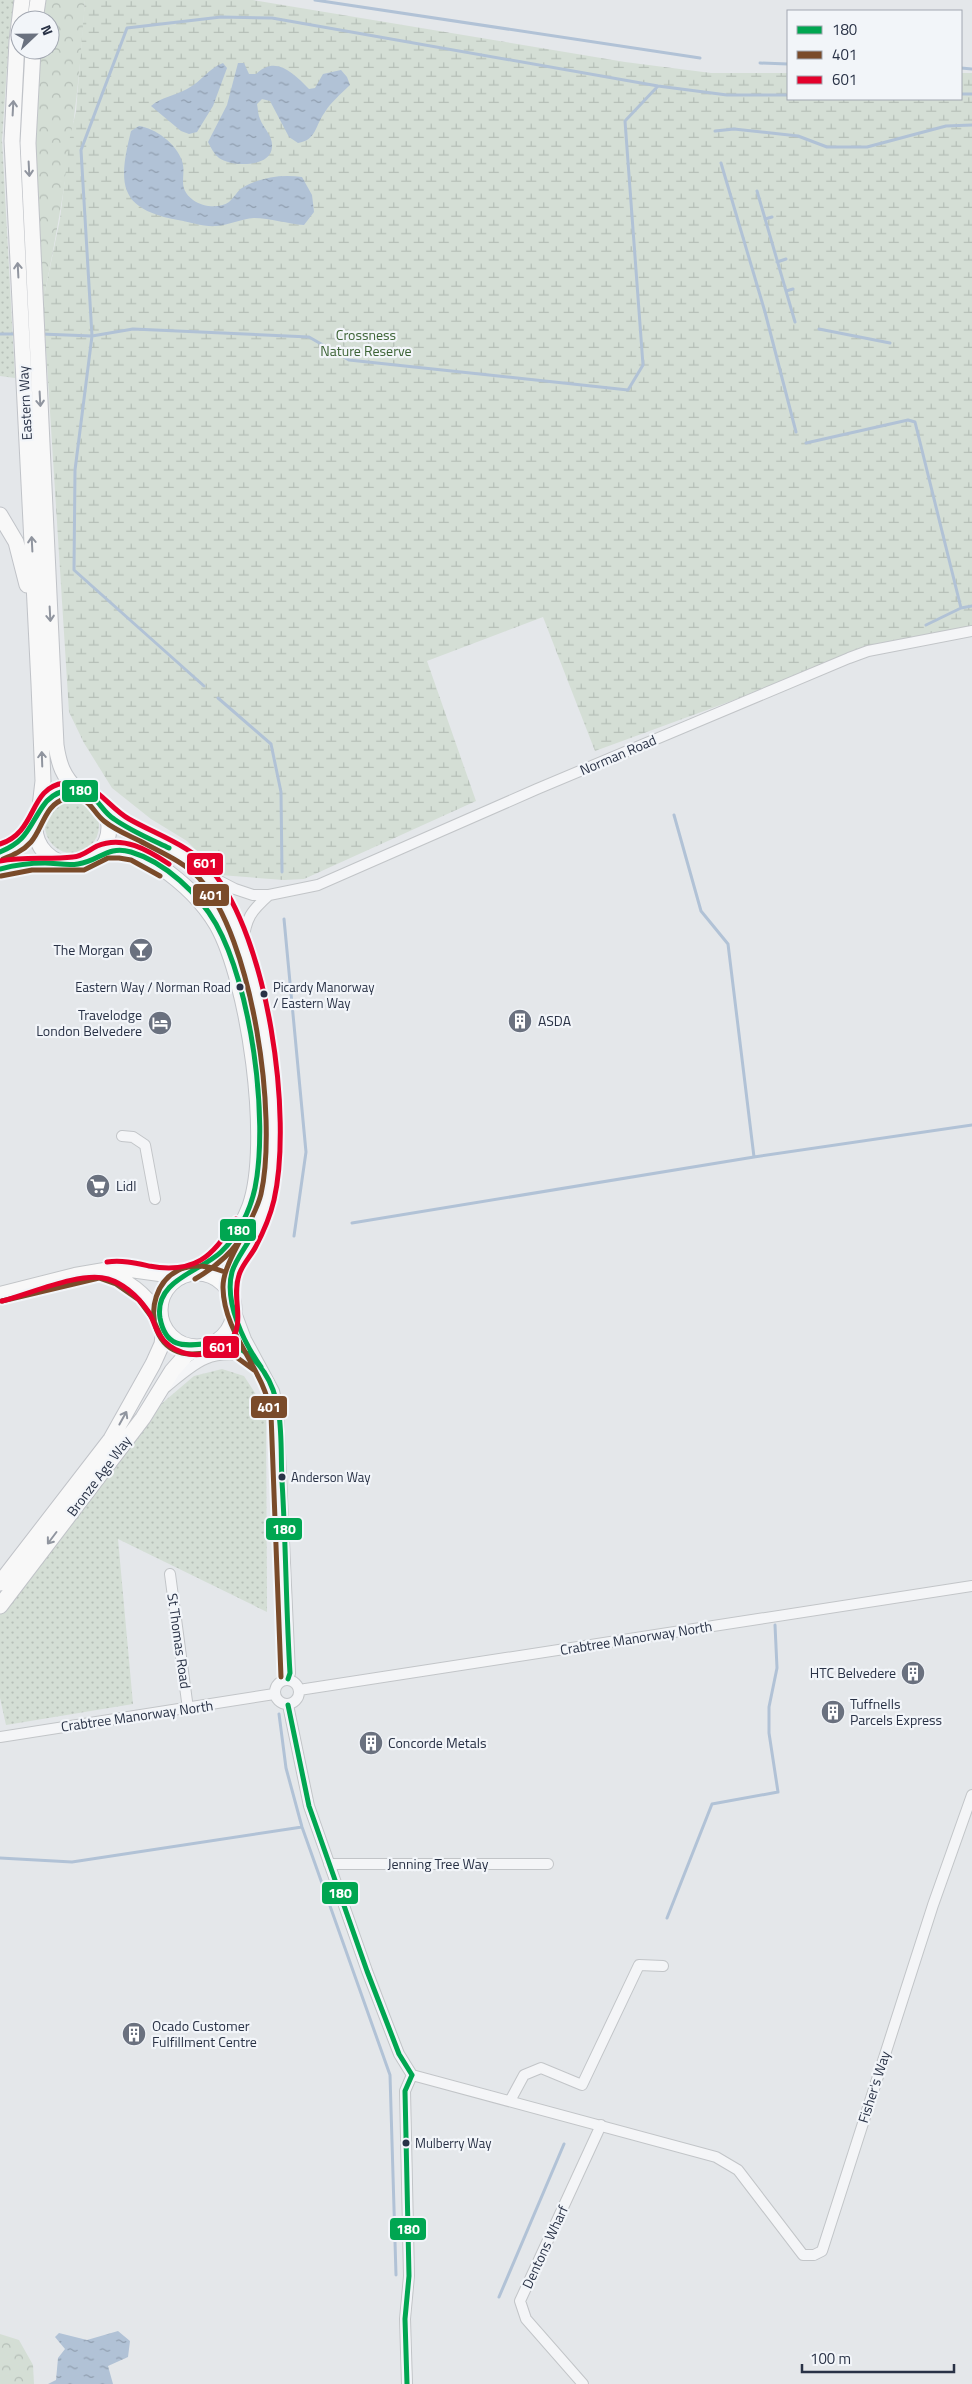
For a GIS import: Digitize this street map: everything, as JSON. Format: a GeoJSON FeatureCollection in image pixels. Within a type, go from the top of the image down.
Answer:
{"type":"FeatureCollection","features":[{"type":"Feature","properties":{"kind":"main road","name":"Eastern Way"},"geometry":{"type":"LineString","coordinates":[[22,0],[17,41],[12,141],[39,684],[43,781],[40,807]]}},
{"type":"Feature","properties":{"kind":"main road","name":"Eastern Way"},"geometry":{"type":"LineString","coordinates":[[32,60],[28,143],[56,745],[61,770],[66,779],[78,790]]}},
{"type":"Feature","properties":{"kind":"main road"},"geometry":{"type":"LineString","coordinates":[[0,515],[16,542],[25,574],[39,684]]}},
{"type":"Feature","properties":{"kind":"main road"},"geometry":{"type":"LineString","coordinates":[[99,854],[109,835],[106,813],[96,798],[78,790],[54,794],[40,807],[35,823],[36,836],[41,848],[50,857],[61,863],[83,863],[99,854],[119,850],[134,853],[172,875],[191,893],[216,924],[239,985],[252,1047],[259,1153],[256,1183],[250,1207],[232,1240],[212,1259],[166,1290],[161,1301],[162,1321]]}},
{"type":"Feature","properties":{"kind":"main road"},"geometry":{"type":"LineString","coordinates":[[98,1270],[119,1276],[144,1294],[173,1340],[179,1344],[205,1346],[228,1330],[232,1320],[234,1308],[230,1292],[231,1274],[249,1244],[268,1197],[274,1160],[272,1099],[259,1005],[243,946],[228,906],[206,874],[170,849],[106,813]]}},
{"type":"Feature","properties":{"kind":"main road"},"geometry":{"type":"LineString","coordinates":[[0,1294],[98,1270],[116,1268],[186,1275],[207,1273],[217,1277],[230,1292]]}},
{"type":"Feature","properties":{"kind":"main road","name":"Bronze Age Way"},"geometry":{"type":"LineString","coordinates":[[0,1583],[110,1439],[153,1364],[162,1344],[162,1321]]}},
{"type":"Feature","properties":{"kind":"main road","name":"Bronze Age Way"},"geometry":{"type":"LineString","coordinates":[[0,1606],[143,1418],[172,1371],[186,1355],[205,1346]]}},
{"type":"Feature","properties":{"kind":"street","name":"Norman Road"},"geometry":{"type":"LineString","coordinates":[[206,874],[241,892],[253,895],[276,893],[318,885],[343,876],[412,842],[536,788],[849,658],[868,651],[972,631]]}},
{"type":"Feature","properties":{"kind":"street"},"geometry":{"type":"LineString","coordinates":[[0,852],[21,843],[35,823]]}},
{"type":"Feature","properties":{"kind":"street"},"geometry":{"type":"LineString","coordinates":[[0,869],[31,863],[61,863]]}},
{"type":"Feature","properties":{"kind":"street"},"geometry":{"type":"LineString","coordinates":[[243,946],[246,921],[257,905],[276,893]]}},
{"type":"Feature","properties":{"kind":"street"},"geometry":{"type":"LineString","coordinates":[[122,1136],[133,1137],[144,1145],[154,1199]]}},
{"type":"Feature","properties":{"kind":"street"},"geometry":{"type":"LineString","coordinates":[[234,1308],[258,1364],[274,1391],[279,1424],[290,1673],[288,1680]]}},
{"type":"Feature","properties":{"kind":"street"},"geometry":{"type":"LineString","coordinates":[[205,1346],[229,1344],[237,1347],[258,1364]]}},
{"type":"Feature","properties":{"kind":"street"},"geometry":{"type":"LineString","coordinates":[[157,1395],[204,1358],[225,1354],[247,1356]]}},
{"type":"Feature","properties":{"kind":"street","name":"St Thomas Road"},"geometry":{"type":"LineString","coordinates":[[170,1574],[188,1708]]}},
{"type":"Feature","properties":{"kind":"street","name":"Crabtree Manorway North"},"geometry":{"type":"LineString","coordinates":[[299,1690],[972,1586]]}},
{"type":"Feature","properties":{"kind":"street"},"geometry":{"type":"LineString","coordinates":[[288,1680],[295,1683],[299,1690],[296,1701],[288,1704],[281,1703],[274,1694],[276,1686],[280,1682],[288,1680]]}},
{"type":"Feature","properties":{"kind":"street","name":"Crabtree Manorway North"},"geometry":{"type":"LineString","coordinates":[[0,1737],[274,1694]]}},
{"type":"Feature","properties":{"kind":"street"},"geometry":{"type":"LineString","coordinates":[[288,1704],[309,1806],[399,2054],[412,2075],[601,2125]]}},
{"type":"Feature","properties":{"kind":"street","name":"Fisher's Way"},"geometry":{"type":"LineString","coordinates":[[601,2125],[716,2157],[731,2164],[756,2192],[803,2255],[814,2255],[822,2251],[933,1905],[972,1795]]}},
{"type":"Feature","properties":{"kind":"street","name":"Jenning Tree Way"},"geometry":{"type":"LineString","coordinates":[[329,1864],[548,1864]]}},
{"type":"Feature","properties":{"kind":"street"},"geometry":{"type":"LineString","coordinates":[[510,2100],[524,2075],[541,2068],[582,2085],[640,1965],[663,1966]]}},
{"type":"Feature","properties":{"kind":"street"},"geometry":{"type":"LineString","coordinates":[[406,2384],[406,2319],[409,2276],[405,2091],[412,2075]]}},
{"type":"Feature","properties":{"kind":"street","name":"Dentons Wharf"},"geometry":{"type":"LineString","coordinates":[[583,2384],[526,2318],[520,2301],[601,2125]]}},
{"type":"Feature","properties":{"kind":"green space"},"geometry":{"type":"Polygon","coordinates":[[[0,0],[15,0],[13,10],[10,10],[2,140],[15,378],[0,376],[0,0]]]}},
{"type":"Feature","properties":{"kind":"green space"},"geometry":{"type":"Polygon","coordinates":[[[46,0],[85,0],[79,76],[70,151],[43,301],[35,136],[40,60],[60,60],[60,10],[44,10],[46,0]]]}},
{"type":"Feature","properties":{"kind":"green space","name":"Crossness Nature Reserve"},"geometry":{"type":"Polygon","coordinates":[[[85,0],[253,0],[625,62],[711,73],[787,73],[787,100],[962,100],[962,73],[972,73],[972,630],[849,658],[595,751],[543,617],[427,661],[476,801],[304,879],[284,880],[220,875],[187,841],[151,819],[112,788],[84,743],[69,712],[43,301],[60,219],[70,137],[76,111],[85,0]]]}},
{"type":"Feature","properties":{"kind":"green space"},"geometry":{"type":"Polygon","coordinates":[[[72,799],[82,801],[91,807],[97,816],[99,826],[97,836],[91,845],[82,851],[72,853],[62,851],[53,845],[47,836],[45,826],[47,816],[53,807],[62,801],[72,799]]]}},
{"type":"Feature","properties":{"kind":"green space"},"geometry":{"type":"Polygon","coordinates":[[[222,1369],[244,1376],[266,1410],[267,1612],[118,1539],[133,1704],[6,1725],[0,1698],[0,1615],[160,1405],[194,1376],[222,1369]]]}},
{"type":"Feature","properties":{"kind":"green space"},"geometry":{"type":"Polygon","coordinates":[[[0,2334],[19,2340],[33,2365],[34,2384],[0,2384],[0,2334]]]}},
{"type":"Feature","properties":{"kind":"water"},"geometry":{"type":"Polygon","coordinates":[[[223,63],[227,68],[213,106],[197,132],[189,134],[181,131],[151,106],[192,86],[213,68],[223,63]]]}},
{"type":"Feature","properties":{"kind":"water"},"geometry":{"type":"Polygon","coordinates":[[[238,63],[244,63],[249,74],[256,74],[270,66],[284,68],[309,89],[315,88],[323,74],[341,70],[347,77],[350,85],[327,108],[309,139],[298,143],[289,137],[270,101],[262,99],[257,104],[258,112],[271,139],[272,147],[270,154],[265,159],[250,164],[233,163],[219,158],[208,142],[227,105],[238,63]]]}},
{"type":"Feature","properties":{"kind":"water"},"geometry":{"type":"Polygon","coordinates":[[[139,126],[158,133],[175,149],[182,161],[185,191],[197,202],[206,206],[221,206],[229,202],[242,188],[256,181],[271,177],[294,176],[302,177],[312,195],[314,212],[304,225],[254,218],[211,226],[158,215],[144,209],[133,201],[127,191],[124,180],[124,166],[131,131],[139,126]]]}},
{"type":"Feature","properties":{"kind":"water"},"geometry":{"type":"Polygon","coordinates":[[[118,2331],[130,2341],[128,2357],[108,2366],[113,2384],[48,2384],[56,2380],[58,2358],[65,2349],[55,2337],[59,2333],[87,2340],[118,2331]]]}},
{"type":"Feature","properties":{"kind":"waterway"},"geometry":{"type":"LineString","coordinates":[[315,0],[700,58]]}},
{"type":"Feature","properties":{"kind":"waterway"},"geometry":{"type":"LineString","coordinates":[[204,686],[74,570],[75,470],[92,336],[81,150],[127,28],[221,17],[272,18],[658,86],[727,95],[787,95]]}},
{"type":"Feature","properties":{"kind":"waterway"},"geometry":{"type":"LineString","coordinates":[[760,63],[787,64]]}},
{"type":"Feature","properties":{"kind":"waterway"},"geometry":{"type":"LineString","coordinates":[[962,68],[972,69]]}},
{"type":"Feature","properties":{"kind":"waterway"},"geometry":{"type":"LineString","coordinates":[[41,334],[92,336],[133,329],[309,337],[349,360],[628,390],[643,365],[625,121],[658,86]]}},
{"type":"Feature","properties":{"kind":"waterway"},"geometry":{"type":"LineString","coordinates":[[962,94],[972,94]]}},
{"type":"Feature","properties":{"kind":"waterway"},"geometry":{"type":"LineString","coordinates":[[715,131],[734,129],[798,136],[827,147],[867,147],[946,126],[972,125]]}},
{"type":"Feature","properties":{"kind":"waterway"},"geometry":{"type":"LineString","coordinates":[[721,163],[765,312],[796,432]]}},
{"type":"Feature","properties":{"kind":"waterway"},"geometry":{"type":"LineString","coordinates":[[757,191],[795,322]]}},
{"type":"Feature","properties":{"kind":"waterway"},"geometry":{"type":"LineString","coordinates":[[765,219],[772,217]]}},
{"type":"Feature","properties":{"kind":"waterway"},"geometry":{"type":"LineString","coordinates":[[777,262],[786,259]]}},
{"type":"Feature","properties":{"kind":"waterway"},"geometry":{"type":"LineString","coordinates":[[786,291],[793,289]]}},
{"type":"Feature","properties":{"kind":"waterway"},"geometry":{"type":"LineString","coordinates":[[819,329],[890,343]]}},
{"type":"Feature","properties":{"kind":"waterway"},"geometry":{"type":"LineString","coordinates":[[0,334],[17,334]]}},
{"type":"Feature","properties":{"kind":"waterway"},"geometry":{"type":"LineString","coordinates":[[806,443],[908,420],[915,422],[961,608]]}},
{"type":"Feature","properties":{"kind":"waterway"},"geometry":{"type":"LineString","coordinates":[[926,625],[961,608],[972,606]]}},
{"type":"Feature","properties":{"kind":"waterway"},"geometry":{"type":"LineString","coordinates":[[218,698],[271,744],[281,792],[282,872]]}},
{"type":"Feature","properties":{"kind":"waterway"},"geometry":{"type":"LineString","coordinates":[[674,815],[701,911],[728,944],[754,1157]]}},
{"type":"Feature","properties":{"kind":"waterway"},"geometry":{"type":"LineString","coordinates":[[284,919],[306,1152],[294,1236]]}},
{"type":"Feature","properties":{"kind":"waterway"},"geometry":{"type":"LineString","coordinates":[[352,1223],[754,1157],[972,1125]]}},
{"type":"Feature","properties":{"kind":"waterway"},"geometry":{"type":"LineString","coordinates":[[667,1918],[712,1804],[778,1792],[769,1733],[769,1707],[777,1668],[775,1625]]}},
{"type":"Feature","properties":{"kind":"waterway"},"geometry":{"type":"LineString","coordinates":[[279,1714],[286,1768],[302,1827],[390,2075],[396,2275]]}},
{"type":"Feature","properties":{"kind":"waterway"},"geometry":{"type":"LineString","coordinates":[[0,1858],[72,1862],[302,1827]]}},
{"type":"Feature","properties":{"kind":"waterway"},"geometry":{"type":"LineString","coordinates":[[499,2297],[564,2144]]}},
{"type":"Feature","properties":{"kind":"transit line","name":"601"},"geometry":{"type":"LineString","coordinates":[[0,844],[12,838],[21,830],[44,793],[52,787],[64,783],[74,783],[92,789],[121,814],[184,848],[204,862],[232,901],[248,939],[261,982],[271,1029],[280,1123],[279,1164],[274,1200],[261,1237],[239,1275],[237,1286],[237,1327],[233,1336],[226,1344],[206,1354],[198,1355],[176,1350],[169,1346],[159,1334],[150,1314],[140,1301],[125,1288],[108,1279],[97,1277],[84,1278],[55,1284],[2,1301]]}},
{"type":"Feature","properties":{"kind":"transit line","name":"180"},"geometry":{"type":"LineString","coordinates":[[0,852],[22,838],[43,806],[52,796],[71,790],[78,790],[90,795],[114,819],[169,848]]}},
{"type":"Feature","properties":{"kind":"transit line","name":"401"},"geometry":{"type":"LineString","coordinates":[[3,859],[21,850],[31,842],[53,806],[65,799],[79,798],[89,804],[104,821],[113,827],[193,872],[218,906],[234,942],[247,984],[257,1030],[266,1121],[265,1161],[261,1194],[252,1218],[228,1267],[223,1288],[225,1305],[230,1321],[261,1382],[271,1414],[281,1677]]}},
{"type":"Feature","properties":{"kind":"transit line","name":"601"},"geometry":{"type":"LineString","coordinates":[[0,861],[76,857],[97,846],[116,842],[144,849],[169,864]]}},
{"type":"Feature","properties":{"kind":"transit line","name":"180"},"geometry":{"type":"LineString","coordinates":[[0,869],[33,863],[78,864],[109,852],[123,850],[131,852],[156,863],[180,880],[191,891],[216,924],[228,950],[239,982],[254,1053],[260,1126],[259,1159],[255,1188],[247,1214],[233,1238],[212,1259],[180,1278],[171,1286],[164,1294],[160,1305],[160,1318],[164,1331],[170,1339],[178,1344],[229,1344],[244,1351],[257,1363],[271,1384],[278,1411],[281,1439],[290,1673],[288,1679]]}},
{"type":"Feature","properties":{"kind":"transit line","name":"401"},"geometry":{"type":"LineString","coordinates":[[1,876],[32,870],[84,870],[108,858],[131,860],[160,876]]}},
{"type":"Feature","properties":{"kind":"transit line","name":"601"},"geometry":{"type":"LineString","coordinates":[[107,1262],[134,1263],[165,1268],[178,1268],[190,1265],[210,1253],[228,1233],[236,1219]]}},
{"type":"Feature","properties":{"kind":"transit line","name":"401"},"geometry":{"type":"LineString","coordinates":[[195,1279],[225,1257],[243,1236],[248,1227]]}},
{"type":"Feature","properties":{"kind":"transit line","name":"180"},"geometry":{"type":"LineString","coordinates":[[254,1231],[234,1267],[230,1284],[233,1309],[237,1322],[248,1346],[261,1367]]}},
{"type":"Feature","properties":{"kind":"transit line","name":"401"},"geometry":{"type":"LineString","coordinates":[[222,1271],[198,1266],[178,1270],[165,1281],[156,1297],[154,1314],[157,1331],[166,1345],[182,1353],[228,1351],[254,1370]]}},
{"type":"Feature","properties":{"kind":"transit line","name":"401"},"geometry":{"type":"LineString","coordinates":[[2,1301],[99,1278],[116,1284],[139,1300],[153,1319],[161,1337]]}},
{"type":"Feature","properties":{"kind":"transit line","name":"180"},"geometry":{"type":"LineString","coordinates":[[288,1705],[309,1806],[367,1971],[399,2054],[412,2075]]}},
{"type":"Feature","properties":{"kind":"transit line","name":"180"},"geometry":{"type":"LineString","coordinates":[[407,2384],[405,2319],[409,2276],[405,2091],[412,2075]]}},
{"type":"Feature","properties":{"kind":"place","name":"The Morgan"},"geometry":{"type":"Point","coordinates":[141,950]}},
{"type":"Feature","properties":{"kind":"place","name":"Eastern Way / Norman Road"},"geometry":{"type":"Point","coordinates":[240,987]}},
{"type":"Feature","properties":{"kind":"place","name":"Picardy Manorway / Eastern Way"},"geometry":{"type":"Point","coordinates":[264,994]}},
{"type":"Feature","properties":{"kind":"place","name":"ASDA"},"geometry":{"type":"Point","coordinates":[520,1021]}},
{"type":"Feature","properties":{"kind":"place","name":"Travelodge London Belvedere"},"geometry":{"type":"Point","coordinates":[160,1023]}},
{"type":"Feature","properties":{"kind":"place","name":"Lidl"},"geometry":{"type":"Point","coordinates":[98,1186]}},
{"type":"Feature","properties":{"kind":"place","name":"Anderson Way"},"geometry":{"type":"Point","coordinates":[282,1477]}},
{"type":"Feature","properties":{"kind":"place","name":"HTC Belvedere"},"geometry":{"type":"Point","coordinates":[913,1673]}},
{"type":"Feature","properties":{"kind":"place","name":"Tuffnells Parcels Express"},"geometry":{"type":"Point","coordinates":[833,1712]}},
{"type":"Feature","properties":{"kind":"place","name":"Concorde Metals"},"geometry":{"type":"Point","coordinates":[371,1743]}},
{"type":"Feature","properties":{"kind":"place","name":"Ocado Customer Fulfillment Centre"},"geometry":{"type":"Point","coordinates":[134,2034]}},
{"type":"Feature","properties":{"kind":"place","name":"Mulberry Way"},"geometry":{"type":"Point","coordinates":[406,2143]}}]}
